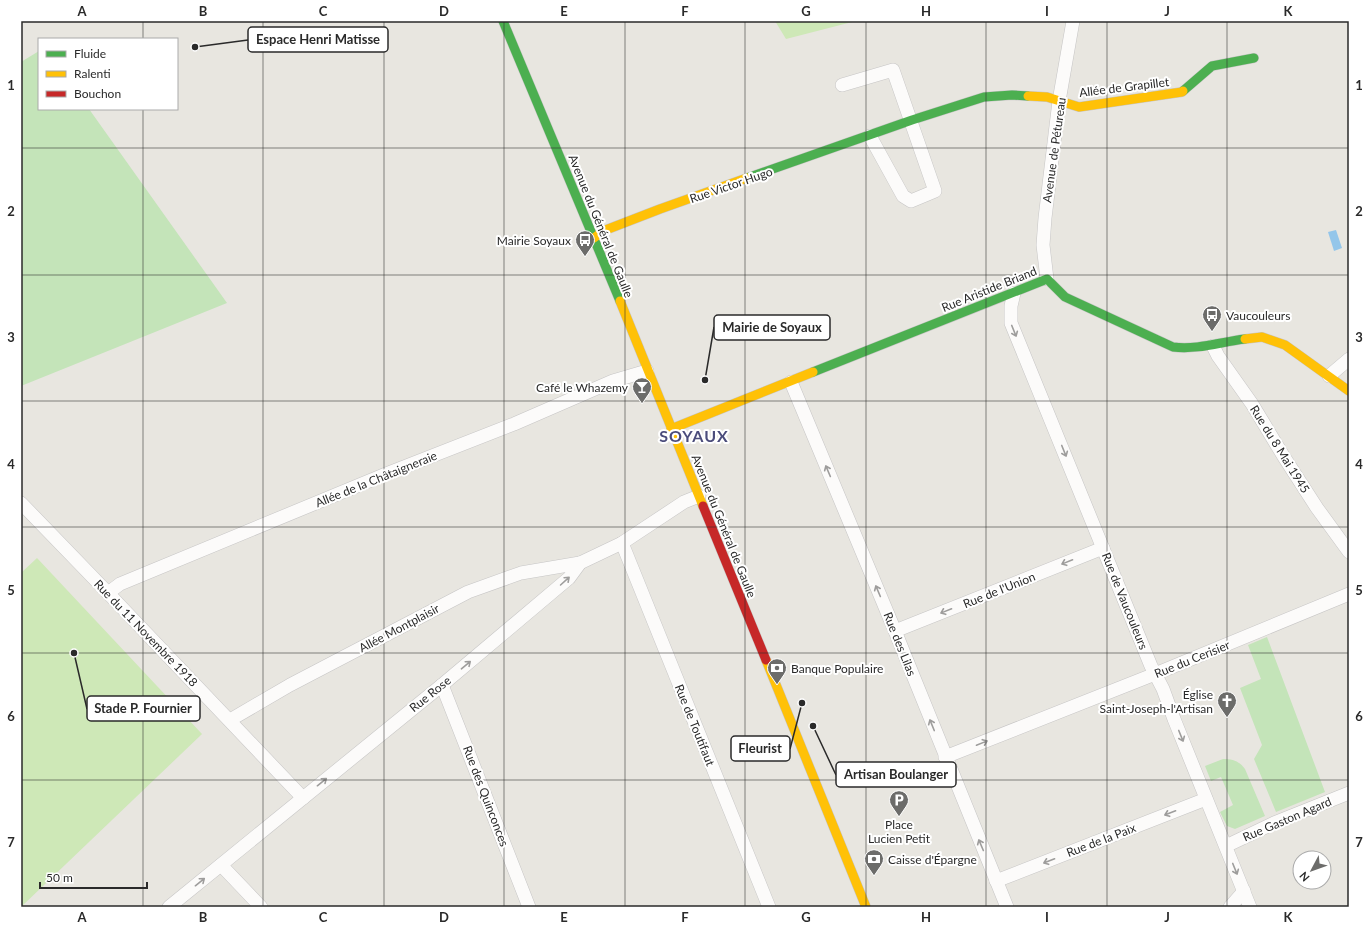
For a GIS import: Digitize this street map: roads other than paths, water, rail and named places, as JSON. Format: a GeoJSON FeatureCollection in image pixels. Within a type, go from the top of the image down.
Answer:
{"type":"FeatureCollection","features":[{"type":"Feature","properties":{"kind":"street","name":"Avenue du Général de Gaulle"},"geometry":{"type":"LineString","coordinates":[[503,21],[594,238],[866,907]]}},
{"type":"Feature","properties":{"kind":"street","name":"Avenue de Pétureau"},"geometry":{"type":"LineString","coordinates":[[1046,279],[1043,244],[1045,218],[1059,101],[1073,21]]}},
{"type":"Feature","properties":{"kind":"street","name":"Allée de Grapillet"},"geometry":{"type":"LineString","coordinates":[[1059,101],[1079,107],[1182,92],[1212,66],[1254,58]]}},
{"type":"Feature","properties":{"kind":"street"},"geometry":{"type":"LineString","coordinates":[[842,85],[893,70],[912,120],[935,191],[911,201],[903,196],[870,136]]}},
{"type":"Feature","properties":{"kind":"street","name":"Rue Victor Hugo"},"geometry":{"type":"LineString","coordinates":[[594,238],[603,231],[660,209],[912,120],[984,97],[1012,95],[1047,98],[1059,101]]}},
{"type":"Feature","properties":{"kind":"street","name":"Rue Aristide Briand"},"geometry":{"type":"LineString","coordinates":[[671,429],[1046,279],[1065,297],[1172,347],[1186,350],[1212,346],[1238,339],[1264,336],[1284,345],[1349,391]]}},
{"type":"Feature","properties":{"kind":"street","name":"Rue de Vaucouleurs"},"geometry":{"type":"LineString","coordinates":[[1014,293],[1011,306],[1011,323],[1155,674],[1163,689],[1250,907]]}},
{"type":"Feature","properties":{"kind":"street","name":"Rue du 8 Mai 1945"},"geometry":{"type":"LineString","coordinates":[[1212,346],[1252,404],[1317,508],[1349,552]]}},
{"type":"Feature","properties":{"kind":"street"},"geometry":{"type":"LineString","coordinates":[[1329,376],[1349,359]]}},
{"type":"Feature","properties":{"kind":"street","name":"Allée de la Châtaigneraie"},"geometry":{"type":"LineString","coordinates":[[108,593],[120,584],[372,480],[514,424],[613,381],[647,371]]}},
{"type":"Feature","properties":{"kind":"street","name":"Rue des Lilas"},"geometry":{"type":"LineString","coordinates":[[791,382],[895,631],[1007,907]]}},
{"type":"Feature","properties":{"kind":"street","name":"Rue Rose"},"geometry":{"type":"LineString","coordinates":[[169,907],[442,684],[569,578],[580,564],[622,543],[684,502],[699,496]]}},
{"type":"Feature","properties":{"kind":"street","name":"Rue du 11 Novembre 1918"},"geometry":{"type":"LineString","coordinates":[[21,503],[303,798]]}},
{"type":"Feature","properties":{"kind":"street","name":"Rue de Toutifaut"},"geometry":{"type":"LineString","coordinates":[[622,543],[769,907]]}},
{"type":"Feature","properties":{"kind":"street","name":"Rue de l'Union"},"geometry":{"type":"LineString","coordinates":[[895,631],[1103,548]]}},
{"type":"Feature","properties":{"kind":"street","name":"Allée Montplaisir"},"geometry":{"type":"LineString","coordinates":[[230,720],[290,685],[468,592],[521,573],[580,564]]}},
{"type":"Feature","properties":{"kind":"street","name":"Rue du Cerisier"},"geometry":{"type":"LineString","coordinates":[[945,757],[1155,674],[1349,594]]}},
{"type":"Feature","properties":{"kind":"street","name":"Rue des Quinconces"},"geometry":{"type":"LineString","coordinates":[[442,684],[529,907]]}},
{"type":"Feature","properties":{"kind":"street","name":"Rue Gaston Agard"},"geometry":{"type":"LineString","coordinates":[[1226,846],[1274,823],[1349,793]]}},
{"type":"Feature","properties":{"kind":"street","name":"Rue de la Paix"},"geometry":{"type":"LineString","coordinates":[[996,881],[1206,799]]}},
{"type":"Feature","properties":{"kind":"street"},"geometry":{"type":"LineString","coordinates":[[221,865],[261,907]]}},
{"type":"Feature","properties":{"kind":"street"},"geometry":{"type":"LineString","coordinates":[[1230,907],[1244,891]]}},
{"type":"Feature","properties":{"kind":"water"},"geometry":{"type":"Polygon","coordinates":[[[1336,230],[1342,248],[1334,251],[1328,232],[1336,230]]]}},
{"type":"Feature","properties":{"kind":"place","name":"Espace Henri Matisse"},"geometry":{"type":"Point","coordinates":[195,47]}},
{"type":"Feature","properties":{"kind":"place","name":"Mairie Soyaux"},"geometry":{"type":"Point","coordinates":[585,257]}},
{"type":"Feature","properties":{"kind":"place","name":"Vaucouleurs"},"geometry":{"type":"Point","coordinates":[1212,332]}},
{"type":"Feature","properties":{"kind":"place","name":"Mairie de Soyaux"},"geometry":{"type":"Point","coordinates":[705,380]}},
{"type":"Feature","properties":{"kind":"place","name":"Café le Whazemy"},"geometry":{"type":"Point","coordinates":[642,404]}},
{"type":"Feature","properties":{"kind":"place","name":"Stade P. Fournier"},"geometry":{"type":"Point","coordinates":[74,653]}},
{"type":"Feature","properties":{"kind":"place","name":"Banque Populaire"},"geometry":{"type":"Point","coordinates":[777,685]}},
{"type":"Feature","properties":{"kind":"place","name":"Fleurist"},"geometry":{"type":"Point","coordinates":[802,703]}},
{"type":"Feature","properties":{"kind":"place","name":"Église Saint-Joseph-l'Artisan"},"geometry":{"type":"Point","coordinates":[1227,718]}},
{"type":"Feature","properties":{"kind":"place","name":"Artisan Boulanger"},"geometry":{"type":"Point","coordinates":[813,726]}},
{"type":"Feature","properties":{"kind":"place","name":"Place Lucien Petit"},"geometry":{"type":"Point","coordinates":[899,817]}},
{"type":"Feature","properties":{"kind":"place","name":"Caisse d'Épargne"},"geometry":{"type":"Point","coordinates":[874,876]}},
{"type":"Feature","properties":{"kind":"district","name":"SOYAUX"},"geometry":{"type":"Point","coordinates":[694,435]}}]}
